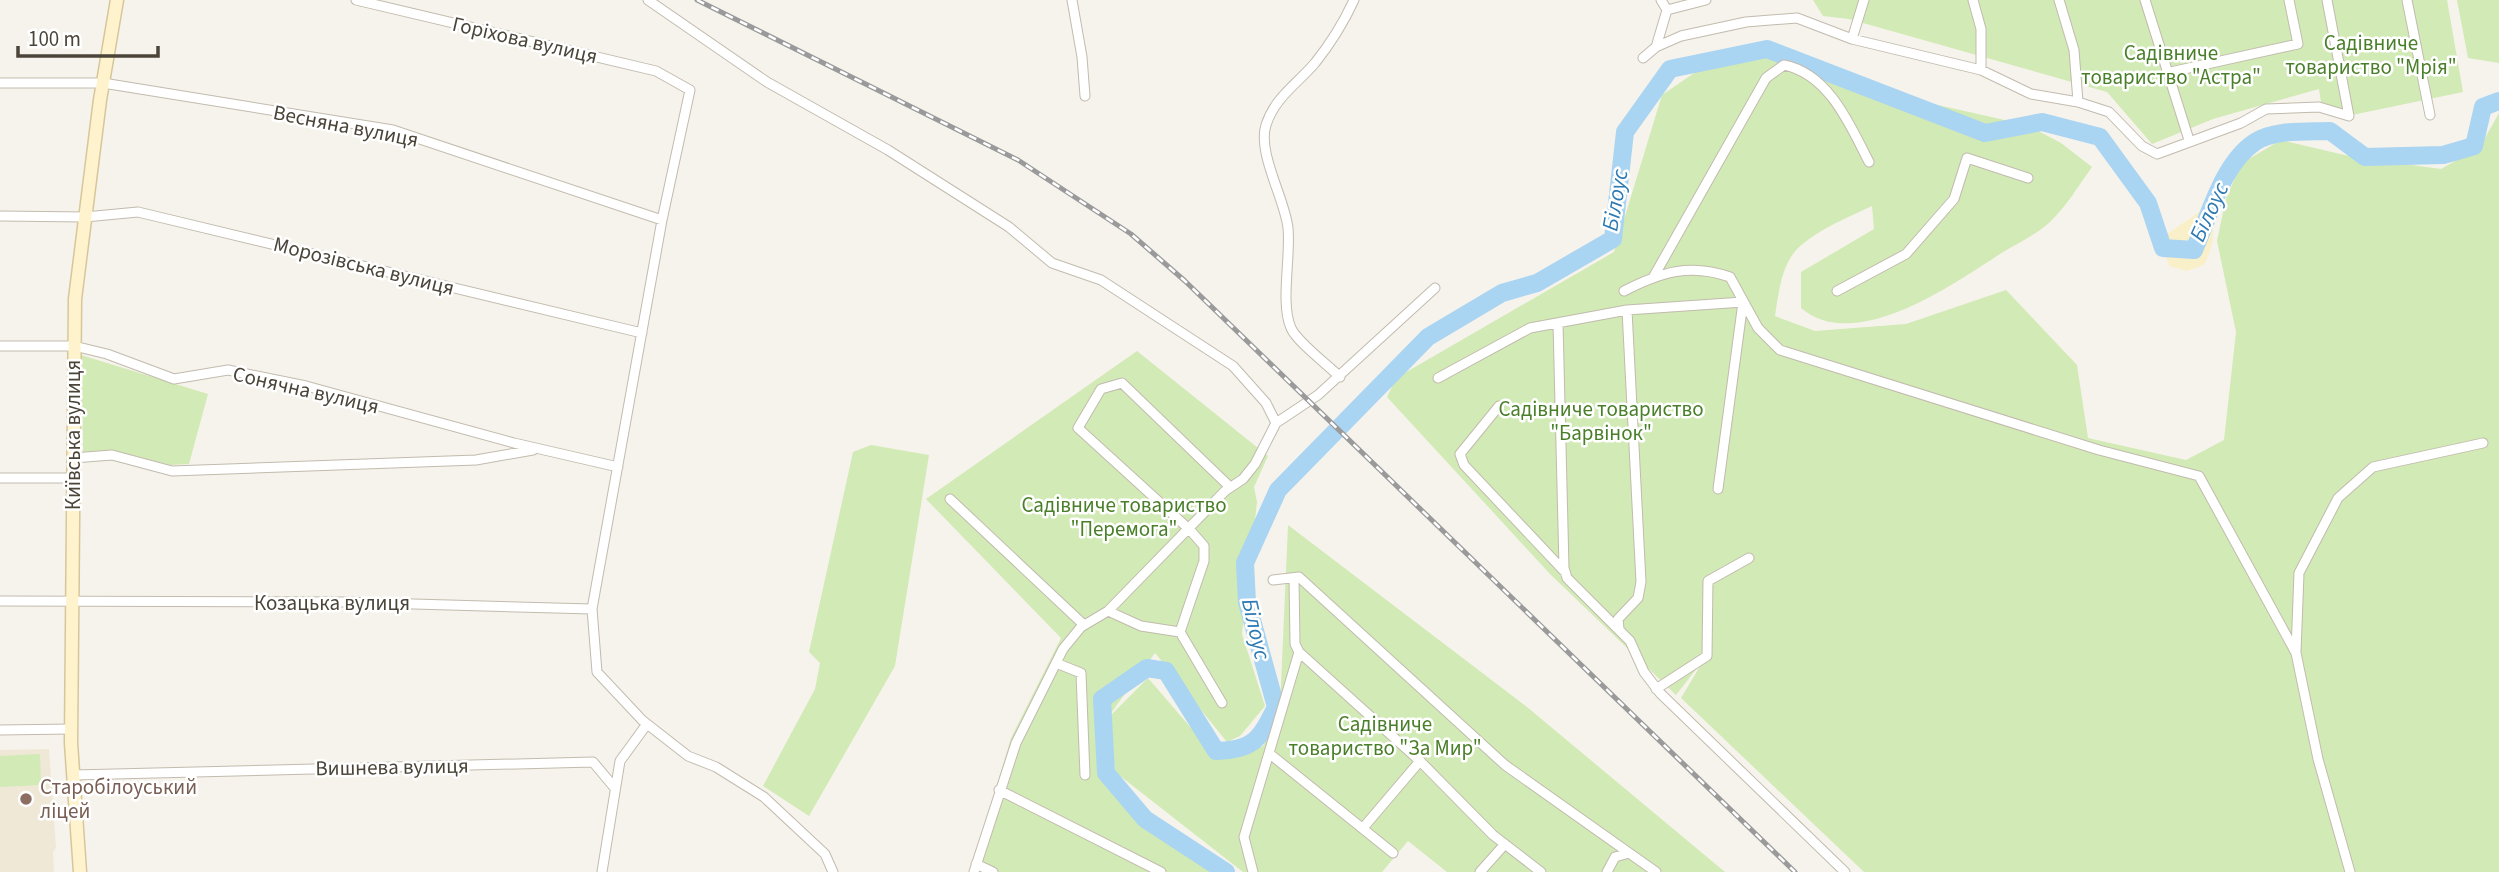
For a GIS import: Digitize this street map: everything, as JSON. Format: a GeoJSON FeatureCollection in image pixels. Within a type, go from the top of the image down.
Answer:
{"type":"FeatureCollection","features":[{"type":"Feature","properties":{"kind":"main road","name":"Київська вулиця"},"geometry":{"type":"LineString","coordinates":[[80,872],[72,729],[75,299],[103,83],[117,0]]}},
{"type":"Feature","properties":{"kind":"street","name":"Горіхова вулиця"},"geometry":{"type":"LineString","coordinates":[[356,0],[656,71],[690,90],[662,220]]}},
{"type":"Feature","properties":{"kind":"street"},"geometry":{"type":"LineString","coordinates":[[648,0],[767,82],[888,150],[1009,227],[1052,263],[1101,280],[1233,366],[1266,403],[1276,423]]}},
{"type":"Feature","properties":{"kind":"street"},"geometry":{"type":"LineString","coordinates":[[1072,0],[1082,57],[1085,96]]}},
{"type":"Feature","properties":{"kind":"street"},"geometry":{"type":"LineString","coordinates":[[1340,377],[1291,329],[1286,298],[1289,285],[1288,226],[1267,152],[1265,127],[1279,98],[1313,65],[1342,28],[1354,0]]}},
{"type":"Feature","properties":{"kind":"street"},"geometry":{"type":"LineString","coordinates":[[1656,47],[1667,10],[1661,0]]}},
{"type":"Feature","properties":{"kind":"street"},"geometry":{"type":"LineString","coordinates":[[1667,10],[1706,0]]}},
{"type":"Feature","properties":{"kind":"street"},"geometry":{"type":"LineString","coordinates":[[1852,39],[1864,0]]}},
{"type":"Feature","properties":{"kind":"street"},"geometry":{"type":"LineString","coordinates":[[1973,0],[1982,29],[1981,70]]}},
{"type":"Feature","properties":{"kind":"street"},"geometry":{"type":"LineString","coordinates":[[2059,0],[2074,50],[2078,102]]}},
{"type":"Feature","properties":{"kind":"street"},"geometry":{"type":"LineString","coordinates":[[2145,0],[2189,140]]}},
{"type":"Feature","properties":{"kind":"street"},"geometry":{"type":"LineString","coordinates":[[2166,72],[2298,44],[2289,0]]}},
{"type":"Feature","properties":{"kind":"street"},"geometry":{"type":"LineString","coordinates":[[1643,58],[1656,47],[1681,36],[1746,22],[1797,18],[1852,39],[1981,70],[2031,94],[2078,102],[2109,112],[2142,146],[2157,153],[2241,124],[2266,109],[2319,107],[2349,116],[2327,0]]}},
{"type":"Feature","properties":{"kind":"street"},"geometry":{"type":"LineString","coordinates":[[2407,0],[2430,115]]}},
{"type":"Feature","properties":{"kind":"street"},"geometry":{"type":"LineString","coordinates":[[1654,276],[1766,78],[1784,65],[1796,67],[1813,77],[1842,111],[1869,162]]}},
{"type":"Feature","properties":{"kind":"street","name":"Весняна вулиця"},"geometry":{"type":"LineString","coordinates":[[0,83],[103,83],[393,130],[662,220]]}},
{"type":"Feature","properties":{"kind":"street"},"geometry":{"type":"LineString","coordinates":[[1837,291],[1906,254],[1954,199],[1967,158],[2028,178]]}},
{"type":"Feature","properties":{"kind":"street","name":"Морозівська вулиця"},"geometry":{"type":"LineString","coordinates":[[0,216],[85,218],[138,212],[642,333]]}},
{"type":"Feature","properties":{"kind":"street"},"geometry":{"type":"LineString","coordinates":[[662,220],[592,609],[597,672],[647,724],[688,756],[716,767],[764,797],[825,854],[833,872]]}},
{"type":"Feature","properties":{"kind":"street"},"geometry":{"type":"LineString","coordinates":[[1624,291],[1654,276],[1705,268],[1730,277],[1740,290],[1743,302],[1758,328],[1780,350],[2099,450],[2199,477],[2295,653]]}},
{"type":"Feature","properties":{"kind":"street"},"geometry":{"type":"LineString","coordinates":[[993,872],[975,868],[999,790],[1016,743],[1063,649],[1084,625],[1108,611],[1255,464],[1276,423],[1318,396],[1435,288]]}},
{"type":"Feature","properties":{"kind":"street"},"geometry":{"type":"LineString","coordinates":[[1438,378],[1530,328],[1627,310],[1743,302]]}},
{"type":"Feature","properties":{"kind":"street"},"geometry":{"type":"LineString","coordinates":[[1718,489],[1743,302]]}},
{"type":"Feature","properties":{"kind":"street"},"geometry":{"type":"LineString","coordinates":[[1619,629],[1618,619],[1638,598],[1641,582],[1627,310]]}},
{"type":"Feature","properties":{"kind":"street"},"geometry":{"type":"LineString","coordinates":[[1558,323],[1565,572]]}},
{"type":"Feature","properties":{"kind":"street","name":"Сонячна вулиця"},"geometry":{"type":"LineString","coordinates":[[0,346],[74,346],[107,354],[174,379],[228,370],[306,386],[539,449],[618,467]]}},
{"type":"Feature","properties":{"kind":"street"},"geometry":{"type":"LineString","coordinates":[[1222,703],[1180,632],[1204,561],[1204,546],[1190,530],[1078,428],[1101,389],[1122,383],[1230,487]]}},
{"type":"Feature","properties":{"kind":"street"},"geometry":{"type":"LineString","coordinates":[[1499,406],[1460,454],[1464,465],[1630,641],[1644,672],[1656,689],[1845,872]]}},
{"type":"Feature","properties":{"kind":"street"},"geometry":{"type":"LineString","coordinates":[[2350,872],[2318,758],[2295,653],[2299,573],[2338,498],[2373,467],[2483,443]]}},
{"type":"Feature","properties":{"kind":"street","name":"Сонячна вулиця"},"geometry":{"type":"LineString","coordinates":[[73,458],[111,455],[172,471],[476,460],[539,449]]}},
{"type":"Feature","properties":{"kind":"street"},"geometry":{"type":"LineString","coordinates":[[0,478],[73,478]]}},
{"type":"Feature","properties":{"kind":"street"},"geometry":{"type":"LineString","coordinates":[[950,499],[1084,625]]}},
{"type":"Feature","properties":{"kind":"street"},"geometry":{"type":"LineString","coordinates":[[1656,689],[1707,656],[1708,581],[1749,558]]}},
{"type":"Feature","properties":{"kind":"street"},"geometry":{"type":"LineString","coordinates":[[1294,578],[1295,644],[1299,652],[1420,761],[1505,844],[1541,872]]}},
{"type":"Feature","properties":{"kind":"street"},"geometry":{"type":"LineString","coordinates":[[1273,580],[1299,578],[1505,765],[1656,872]]}},
{"type":"Feature","properties":{"kind":"street","name":"Козацька вулиця"},"geometry":{"type":"LineString","coordinates":[[0,601],[72,600],[124,604],[344,602],[592,609]]}},
{"type":"Feature","properties":{"kind":"street"},"geometry":{"type":"LineString","coordinates":[[1108,611],[1141,626],[1180,632]]}},
{"type":"Feature","properties":{"kind":"street"},"geometry":{"type":"LineString","coordinates":[[1254,872],[1244,837],[1299,652]]}},
{"type":"Feature","properties":{"kind":"street"},"geometry":{"type":"LineString","coordinates":[[1056,663],[1081,673],[1085,775]]}},
{"type":"Feature","properties":{"kind":"street"},"geometry":{"type":"LineString","coordinates":[[602,872],[620,761],[647,724]]}},
{"type":"Feature","properties":{"kind":"street"},"geometry":{"type":"LineString","coordinates":[[0,730],[72,729]]}},
{"type":"Feature","properties":{"kind":"street"},"geometry":{"type":"LineString","coordinates":[[1270,754],[1393,853]]}},
{"type":"Feature","properties":{"kind":"street"},"geometry":{"type":"LineString","coordinates":[[1363,828],[1420,761]]}},
{"type":"Feature","properties":{"kind":"street","name":"Вишнева вулиця"},"geometry":{"type":"LineString","coordinates":[[74,775],[593,762],[614,787]]}},
{"type":"Feature","properties":{"kind":"street"},"geometry":{"type":"LineString","coordinates":[[999,790],[1161,872]]}},
{"type":"Feature","properties":{"kind":"street"},"geometry":{"type":"LineString","coordinates":[[1480,872],[1505,844]]}},
{"type":"Feature","properties":{"kind":"street"},"geometry":{"type":"LineString","coordinates":[[1607,872],[1615,858],[1629,853]]}},
{"type":"Feature","properties":{"kind":"shaded area","name":"Старобілоуський ліцей"},"geometry":{"type":"Polygon","coordinates":[[[49,749],[56,848],[53,852],[54,872],[0,872],[0,750],[49,749]]]}},
{"type":"Feature","properties":{"kind":"green space","name":"Садівниче товариство \"Астра\""},"geometry":{"type":"Polygon","coordinates":[[[1813,0],[2447,0],[2463,92],[2352,115],[2321,102],[2319,89],[2213,119],[2152,144],[2107,92],[1849,19],[1823,16],[1813,0]]]}},
{"type":"Feature","properties":{"kind":"green space"},"geometry":{"type":"Polygon","coordinates":[[[2457,0],[2499,0],[2499,63],[2468,58],[2457,0]]]}},
{"type":"Feature","properties":{"kind":"green space","name":"Садівниче товариство \"Барвінок\""},"geometry":{"type":"Polygon","coordinates":[[[1767,52],[1784,65],[1813,77],[2027,125],[2061,143],[2092,167],[2061,210],[2044,227],[1930,297],[1875,319],[1848,323],[1823,320],[1801,308],[1801,272],[1874,229],[1872,206],[1852,215],[1819,232],[1793,254],[1783,275],[1775,316],[1815,331],[1906,324],[2006,290],[2077,365],[2088,438],[2186,460],[2224,440],[2236,332],[2217,241],[2226,198],[2242,163],[2281,140],[2353,157],[2441,169],[2480,147],[2499,113],[2499,872],[1864,872],[1681,698],[1705,658],[1676,695],[1550,574],[1387,397],[1396,378],[1614,252],[1662,95],[1719,56],[1767,52]]]}},
{"type":"Feature","properties":{"kind":"green space","name":"Садівниче товариство \"Перемога\""},"geometry":{"type":"Polygon","coordinates":[[[1137,351],[1268,456],[1254,487],[1257,502],[1242,634],[1265,706],[1240,736],[1227,742],[1155,653],[1100,728],[1102,766],[1113,792],[1218,872],[971,872],[1011,738],[1061,638],[926,499],[1137,351]]]}},
{"type":"Feature","properties":{"kind":"green space"},"geometry":{"type":"Polygon","coordinates":[[[81,355],[208,394],[189,464],[170,465],[114,451],[83,452],[81,355]]]}},
{"type":"Feature","properties":{"kind":"green space"},"geometry":{"type":"Polygon","coordinates":[[[871,445],[929,455],[895,666],[809,816],[763,786],[815,689],[820,663],[809,652],[853,452],[871,445]]]}},
{"type":"Feature","properties":{"kind":"green space","name":"Садівниче товариство \"За Мир\""},"geometry":{"type":"Polygon","coordinates":[[[1288,525],[1527,707],[1725,872],[1447,872],[1408,841],[1382,872],[1243,872],[1115,772],[1110,716],[1148,678],[1217,758],[1263,746],[1280,707],[1288,525]]]}},
{"type":"Feature","properties":{"kind":"green space"},"geometry":{"type":"Polygon","coordinates":[[[40,754],[41,785],[0,787],[0,756],[40,754]]]}},
{"type":"Feature","properties":{"kind":"sand"},"geometry":{"type":"Polygon","coordinates":[[[2202,210],[2213,230],[2204,265],[2187,271],[2169,266],[2160,239],[2202,210]]]}},
{"type":"Feature","properties":{"kind":"waterway","name":"Білоус"},"geometry":{"type":"LineString","coordinates":[[1226,872],[1145,819],[1106,773],[1102,699],[1147,668],[1166,671],[1216,751],[1239,748],[1260,735],[1276,707],[1247,602],[1245,563],[1278,490],[1428,337],[1502,293],[1537,283],[1613,239],[1625,132],[1670,69],[1767,49],[1985,133],[2042,122],[2100,137],[2148,203],[2163,248],[2194,250],[2225,177],[2244,152],[2263,138],[2291,132],[2330,131],[2365,157],[2443,155],[2474,146],[2483,107],[2499,101]]}},
{"type":"Feature","properties":{"kind":"railway"},"geometry":{"type":"LineString","coordinates":[[697,0],[1018,160],[1131,234],[1185,281],[1795,872]]}},
{"type":"Feature","properties":{"kind":"place","name":"Старобілоуський ліцей"},"geometry":{"type":"Point","coordinates":[26,799]}},
{"type":"Feature","properties":{"kind":"park label","name":"Садівниче товариство \"Мрія\""},"geometry":{"type":"Point","coordinates":[2371,55]}}]}
